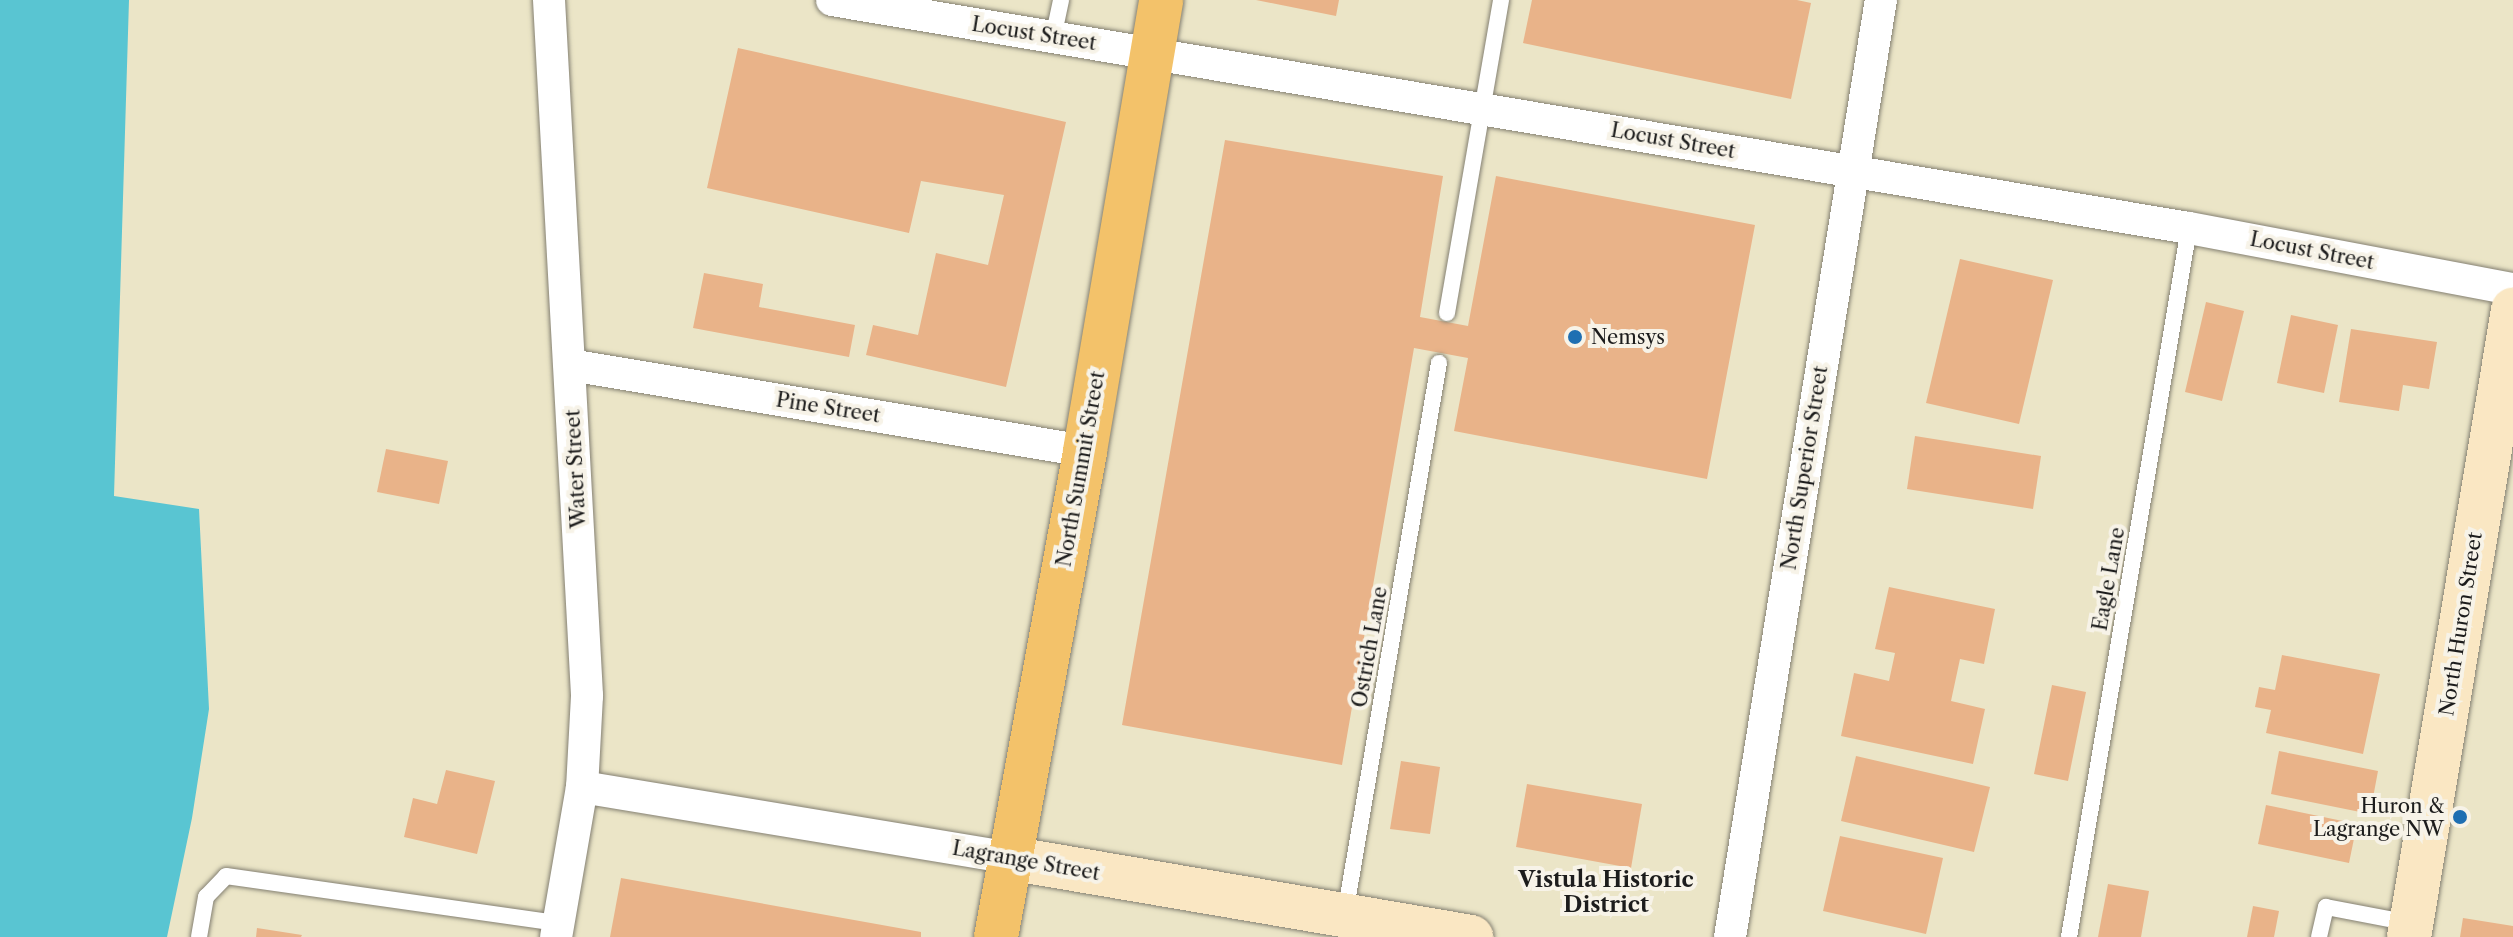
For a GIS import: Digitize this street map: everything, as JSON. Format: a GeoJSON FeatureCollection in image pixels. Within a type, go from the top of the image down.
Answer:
{"type":"FeatureCollection","features":[{"type":"Feature","properties":{"kind":"main road","name":"North Summit Street"},"geometry":{"type":"LineString","coordinates":[[996,937],[1085,451],[1161,0]]}},
{"type":"Feature","properties":{"kind":"street","name":"Water Street"},"geometry":{"type":"LineString","coordinates":[[549,0],[587,696],[582,787],[557,930]]}},
{"type":"Feature","properties":{"kind":"street","name":"Locust Street"},"geometry":{"type":"LineString","coordinates":[[832,0],[2189,228],[2513,289]]}},
{"type":"Feature","properties":{"kind":"street","name":"North Superior Street"},"geometry":{"type":"LineString","coordinates":[[1730,937],[1881,0]]}},
{"type":"Feature","properties":{"kind":"street","name":"North Huron Street"},"geometry":{"type":"LineString","coordinates":[[2410,930],[2513,310]]}},
{"type":"Feature","properties":{"kind":"street","name":"Pine Street"},"geometry":{"type":"LineString","coordinates":[[570,365],[1085,451]]}},
{"type":"Feature","properties":{"kind":"street","name":"Lagrange Street"},"geometry":{"type":"LineString","coordinates":[[582,787],[1009,858],[1343,926],[1471,937]]}},
{"type":"Feature","properties":{"kind":"lane"},"geometry":{"type":"LineString","coordinates":[[1053,38],[1061,0]]}},
{"type":"Feature","properties":{"kind":"lane"},"geometry":{"type":"LineString","coordinates":[[1447,313],[1501,0]]}},
{"type":"Feature","properties":{"kind":"lane","name":"Eagle Lane"},"geometry":{"type":"LineString","coordinates":[[2069,937],[2189,228]]}},
{"type":"Feature","properties":{"kind":"lane","name":"Ostrich Lane"},"geometry":{"type":"LineString","coordinates":[[1343,926],[1439,363]]}},
{"type":"Feature","properties":{"kind":"lane"},"geometry":{"type":"LineString","coordinates":[[199,937],[206,897],[226,876],[557,930]]}},
{"type":"Feature","properties":{"kind":"lane"},"geometry":{"type":"LineString","coordinates":[[2319,937],[2326,907],[2410,930]]}},
{"type":"Feature","properties":{"kind":"water"},"geometry":{"type":"Polygon","coordinates":[[[0,0],[129,0],[114,496],[199,509],[209,709],[192,818],[167,937],[0,937],[0,0]]]}},
{"type":"Feature","properties":{"kind":"building"},"geometry":{"type":"Polygon","coordinates":[[[1256,0],[1339,0],[1336,16],[1256,0]]]}},
{"type":"Feature","properties":{"kind":"building"},"geometry":{"type":"Polygon","coordinates":[[[1532,0],[1797,0],[1811,3],[1791,99],[1523,43],[1532,0]]]}},
{"type":"Feature","properties":{"kind":"building"},"geometry":{"type":"Polygon","coordinates":[[[738,48],[1066,122],[1006,387],[866,355],[873,325],[918,335],[936,253],[988,265],[1004,195],[921,181],[909,233],[707,188],[738,48]]]}},
{"type":"Feature","properties":{"kind":"building"},"geometry":{"type":"Polygon","coordinates":[[[1225,140],[1443,176],[1420,317],[1468,326],[1496,176],[1755,225],[1707,479],[1454,431],[1468,358],[1414,348],[1342,765],[1122,725],[1225,140]]]}},
{"type":"Feature","properties":{"kind":"building"},"geometry":{"type":"Polygon","coordinates":[[[1960,259],[2053,280],[2019,424],[1926,403],[1960,259]]]}},
{"type":"Feature","properties":{"kind":"building"},"geometry":{"type":"Polygon","coordinates":[[[704,273],[763,284],[759,307],[855,325],[849,357],[693,328],[704,273]]]}},
{"type":"Feature","properties":{"kind":"building"},"geometry":{"type":"Polygon","coordinates":[[[2206,302],[2244,311],[2222,401],[2185,392],[2206,302]]]}},
{"type":"Feature","properties":{"kind":"building"},"geometry":{"type":"Polygon","coordinates":[[[2291,315],[2338,325],[2324,393],[2277,383],[2291,315]]]}},
{"type":"Feature","properties":{"kind":"building"},"geometry":{"type":"Polygon","coordinates":[[[2351,329],[2437,342],[2429,389],[2403,385],[2399,411],[2339,402],[2351,329]]]}},
{"type":"Feature","properties":{"kind":"building"},"geometry":{"type":"Polygon","coordinates":[[[1915,436],[2041,456],[2033,509],[1907,489],[1915,436]]]}},
{"type":"Feature","properties":{"kind":"building"},"geometry":{"type":"Polygon","coordinates":[[[386,449],[448,461],[439,504],[377,492],[386,449]]]}},
{"type":"Feature","properties":{"kind":"building"},"geometry":{"type":"Polygon","coordinates":[[[1889,587],[1995,609],[1984,664],[1960,659],[1951,701],[1985,709],[1973,764],[1841,736],[1854,673],[1889,681],[1895,653],[1875,649],[1889,587]]]}},
{"type":"Feature","properties":{"kind":"building"},"geometry":{"type":"Polygon","coordinates":[[[2282,655],[2380,674],[2363,754],[2266,733],[2271,710],[2255,707],[2259,687],[2275,690],[2282,655]]]}},
{"type":"Feature","properties":{"kind":"building"},"geometry":{"type":"Polygon","coordinates":[[[2052,685],[2086,692],[2068,781],[2034,774],[2052,685]]]}},
{"type":"Feature","properties":{"kind":"building"},"geometry":{"type":"Polygon","coordinates":[[[2279,751],[2378,771],[2370,814],[2271,794],[2279,751]]]}},
{"type":"Feature","properties":{"kind":"building"},"geometry":{"type":"Polygon","coordinates":[[[1856,756],[1990,787],[1974,852],[1841,821],[1856,756]]]}},
{"type":"Feature","properties":{"kind":"building"},"geometry":{"type":"Polygon","coordinates":[[[1401,761],[1440,767],[1430,834],[1390,829],[1401,761]]]}},
{"type":"Feature","properties":{"kind":"building"},"geometry":{"type":"Polygon","coordinates":[[[446,770],[495,781],[477,854],[404,837],[413,798],[437,804],[446,770]]]}},
{"type":"Feature","properties":{"kind":"building"},"geometry":{"type":"Polygon","coordinates":[[[1527,784],[1642,804],[1631,868],[1516,847],[1527,784]]]}},
{"type":"Feature","properties":{"kind":"building"},"geometry":{"type":"Polygon","coordinates":[[[2266,805],[2357,824],[2349,863],[2258,844],[2266,805]]]}},
{"type":"Feature","properties":{"kind":"building"},"geometry":{"type":"Polygon","coordinates":[[[1840,836],[1943,858],[1926,934],[1823,911],[1840,836]]]}},
{"type":"Feature","properties":{"kind":"building"},"geometry":{"type":"Polygon","coordinates":[[[621,878],[921,932],[921,937],[610,937],[621,878]]]}},
{"type":"Feature","properties":{"kind":"building"},"geometry":{"type":"Polygon","coordinates":[[[2108,884],[2149,891],[2141,937],[2098,937],[2108,884]]]}},
{"type":"Feature","properties":{"kind":"building"},"geometry":{"type":"Polygon","coordinates":[[[2253,906],[2279,911],[2274,937],[2247,937],[2253,906]]]}},
{"type":"Feature","properties":{"kind":"building"},"geometry":{"type":"Polygon","coordinates":[[[2463,918],[2513,926],[2513,937],[2460,937],[2463,918]]]}},
{"type":"Feature","properties":{"kind":"building"},"geometry":{"type":"Polygon","coordinates":[[[257,928],[302,935],[256,937],[257,928]]]}},
{"type":"Feature","properties":{"kind":"place","name":"Nemsys"},"geometry":{"type":"Point","coordinates":[1575,337]}},
{"type":"Feature","properties":{"kind":"place","name":"Huron & Lagrange NW"},"geometry":{"type":"Point","coordinates":[2460,817]}},
{"type":"Feature","properties":{"kind":"district","name":"Vistula Historic District"},"geometry":{"type":"Point","coordinates":[1606,892]}}]}
